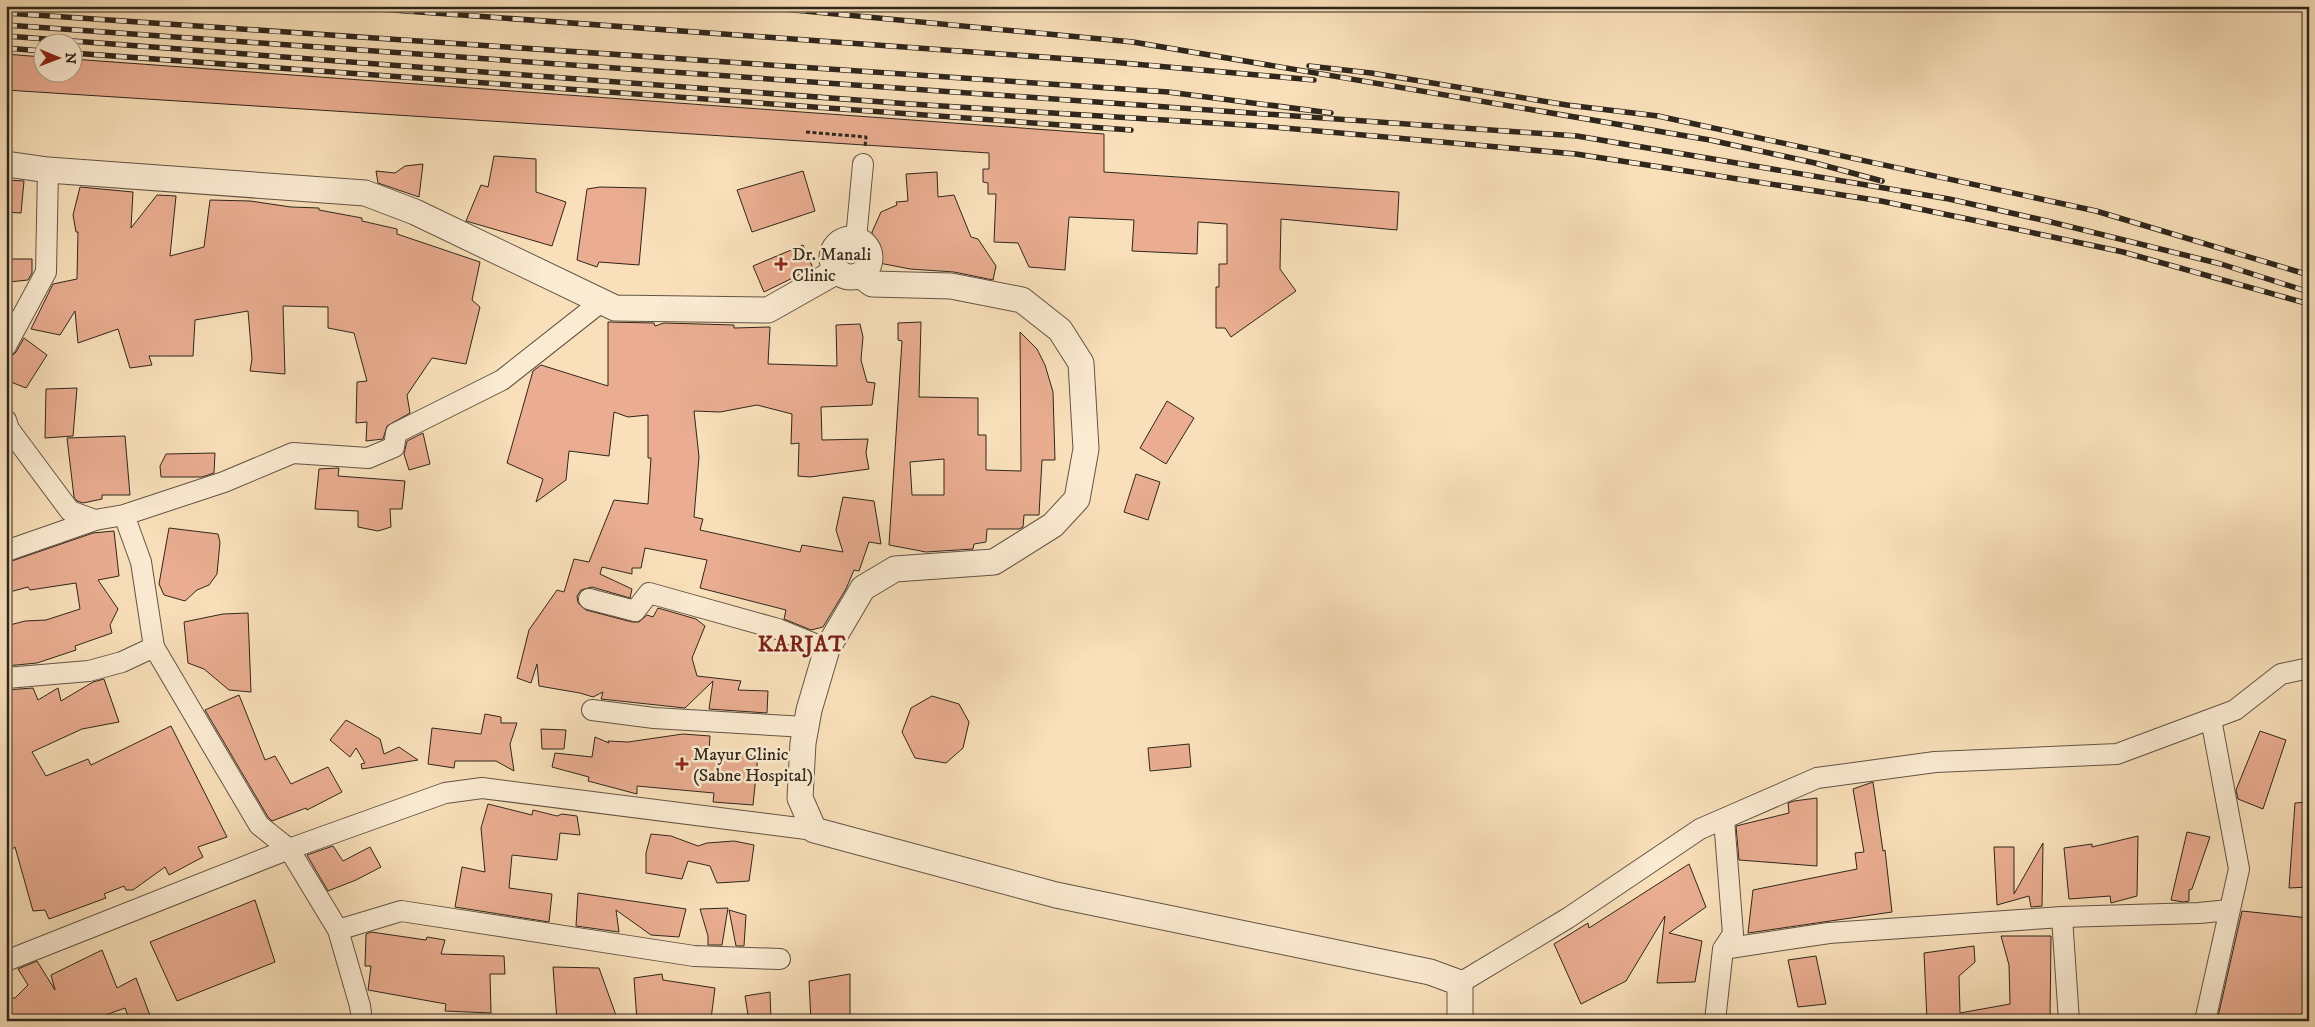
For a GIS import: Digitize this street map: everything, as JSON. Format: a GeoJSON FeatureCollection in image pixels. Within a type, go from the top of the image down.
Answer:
{"type":"FeatureCollection","features":[{"type":"Feature","properties":{"kind":"street"},"geometry":{"type":"LineString","coordinates":[[6,164],[48,170],[365,193],[415,212],[615,308],[768,310],[849,273]]}},
{"type":"Feature","properties":{"kind":"street"},"geometry":{"type":"LineString","coordinates":[[814,830],[800,798],[806,727],[827,649],[863,588],[895,569],[994,562],[1053,525],[1077,499],[1086,449],[1081,363],[1060,330],[1022,300],[951,286],[872,284],[849,273],[832,260],[835,248],[844,240],[856,239],[863,164]]}},
{"type":"Feature","properties":{"kind":"street"},"geometry":{"type":"LineString","coordinates":[[6,346],[46,272],[48,170]]}},
{"type":"Feature","properties":{"kind":"street"},"geometry":{"type":"LineString","coordinates":[[6,551],[95,520],[124,515],[224,482],[293,453],[368,458],[394,447],[396,433],[502,380],[601,302]]}},
{"type":"Feature","properties":{"kind":"street"},"geometry":{"type":"LineString","coordinates":[[6,420],[9,429],[70,511],[95,520]]}},
{"type":"Feature","properties":{"kind":"street"},"geometry":{"type":"LineString","coordinates":[[124,515],[141,562],[154,647],[259,825],[289,849],[338,930],[360,1006],[362,1021]]}},
{"type":"Feature","properties":{"kind":"street"},"geometry":{"type":"LineString","coordinates":[[588,599],[635,611],[649,593],[778,629],[827,649]]}},
{"type":"Feature","properties":{"kind":"street"},"geometry":{"type":"LineString","coordinates":[[6,678],[89,671],[122,662],[154,647]]}},
{"type":"Feature","properties":{"kind":"street"},"geometry":{"type":"LineString","coordinates":[[1460,983],[1568,918],[1700,829],[1817,778],[1935,762],[2117,754],[2235,710],[2281,674],[2309,668]]}},
{"type":"Feature","properties":{"kind":"street"},"geometry":{"type":"LineString","coordinates":[[592,710],[654,718],[806,727]]}},
{"type":"Feature","properties":{"kind":"street"},"geometry":{"type":"LineString","coordinates":[[2204,1021],[2238,869],[2212,719]]}},
{"type":"Feature","properties":{"kind":"street"},"geometry":{"type":"LineString","coordinates":[[6,961],[289,849],[445,793],[482,788],[814,830],[1056,895],[1430,972],[1460,983]]}},
{"type":"Feature","properties":{"kind":"street"},"geometry":{"type":"LineString","coordinates":[[1716,1021],[1724,949],[1733,934],[1724,819]]}},
{"type":"Feature","properties":{"kind":"street"},"geometry":{"type":"LineString","coordinates":[[338,930],[400,910],[694,956],[780,959]]}},
{"type":"Feature","properties":{"kind":"street"},"geometry":{"type":"LineString","coordinates":[[1724,949],[1829,933],[2062,917],[2199,913],[2229,910]]}},
{"type":"Feature","properties":{"kind":"street"},"geometry":{"type":"LineString","coordinates":[[2062,917],[2069,1021]]}},
{"type":"Feature","properties":{"kind":"street"},"geometry":{"type":"LineString","coordinates":[[1460,983],[1460,1021]]}},
{"type":"Feature","properties":{"kind":"path"},"geometry":{"type":"LineString","coordinates":[[806,132],[866,137]]}},
{"type":"Feature","properties":{"kind":"building"},"geometry":{"type":"Polygon","coordinates":[[[6,54],[32,56],[32,82],[82,82],[82,60],[1104,134],[1104,172],[1399,192],[1397,230],[1281,219],[1280,269],[1296,291],[1231,337],[1225,328],[1216,328],[1216,287],[1219,287],[1219,264],[1227,264],[1227,224],[1198,222],[1197,254],[1132,251],[1134,220],[1069,217],[1065,270],[1029,267],[1018,243],[994,242],[996,194],[988,194],[988,183],[983,182],[983,169],[989,169],[989,153],[6,90],[6,54]]]}},
{"type":"Feature","properties":{"kind":"building"},"geometry":{"type":"Polygon","coordinates":[[[494,156],[536,159],[536,192],[566,202],[552,246],[466,221],[481,185],[488,187],[494,156]]]}},
{"type":"Feature","properties":{"kind":"building"},"geometry":{"type":"Polygon","coordinates":[[[423,164],[419,197],[378,183],[376,171],[395,173],[405,166],[423,164]]]}},
{"type":"Feature","properties":{"kind":"building"},"geometry":{"type":"Polygon","coordinates":[[[803,171],[815,211],[752,232],[737,190],[803,171]]]}},
{"type":"Feature","properties":{"kind":"building"},"geometry":{"type":"Polygon","coordinates":[[[937,172],[938,197],[954,195],[971,237],[978,239],[996,266],[993,280],[954,272],[910,269],[874,262],[872,232],[881,212],[897,205],[896,202],[908,201],[906,174],[937,172]]]}},
{"type":"Feature","properties":{"kind":"building"},"geometry":{"type":"Polygon","coordinates":[[[6,180],[24,181],[21,213],[6,212],[6,180]]]}},
{"type":"Feature","properties":{"kind":"building"},"geometry":{"type":"Polygon","coordinates":[[[80,187],[133,192],[131,228],[157,195],[176,196],[170,256],[204,247],[210,200],[250,201],[291,207],[319,208],[319,210],[362,218],[362,221],[397,229],[397,234],[480,262],[472,300],[480,307],[466,364],[432,358],[407,395],[410,413],[387,426],[383,439],[366,441],[367,422],[356,423],[357,382],[367,381],[354,333],[328,328],[328,307],[283,306],[285,374],[250,371],[252,359],[248,311],[195,320],[193,356],[149,356],[152,365],[130,368],[118,329],[78,343],[75,311],[60,335],[31,329],[53,284],[77,279],[78,232],[76,232],[73,215],[80,187]]]}},
{"type":"Feature","properties":{"kind":"building"},"geometry":{"type":"Polygon","coordinates":[[[600,187],[646,188],[639,265],[599,262],[597,267],[577,260],[587,189],[600,187]]]}},
{"type":"Feature","properties":{"kind":"building"},"geometry":{"type":"Polygon","coordinates":[[[803,245],[813,268],[764,292],[753,266],[803,245]]]}},
{"type":"Feature","properties":{"kind":"building"},"geometry":{"type":"Polygon","coordinates":[[[8,259],[32,259],[32,273],[28,280],[9,282],[8,259]]]}},
{"type":"Feature","properties":{"kind":"building"},"geometry":{"type":"Polygon","coordinates":[[[608,322],[654,323],[655,326],[664,323],[734,325],[734,328],[770,327],[768,364],[837,366],[836,325],[860,324],[863,337],[861,360],[867,382],[875,383],[872,405],[821,407],[822,440],[868,439],[866,453],[869,469],[810,477],[798,476],[799,443],[791,444],[792,414],[757,405],[720,412],[694,411],[699,457],[694,517],[703,519],[700,530],[800,552],[802,545],[843,552],[836,530],[843,497],[874,501],[881,544],[869,542],[859,571],[854,570],[846,589],[823,627],[811,630],[784,619],[786,610],[700,588],[707,560],[645,548],[641,568],[632,568],[632,574],[602,567],[600,574],[632,589],[630,598],[592,587],[581,590],[577,596],[578,603],[586,610],[632,622],[639,622],[647,615],[653,617],[658,608],[696,619],[705,626],[692,658],[697,676],[741,681],[738,690],[768,691],[767,713],[709,709],[713,681],[685,708],[601,699],[603,692],[593,697],[539,686],[537,664],[531,683],[517,678],[529,630],[557,590],[564,592],[574,559],[589,562],[614,500],[648,504],[651,458],[648,458],[648,415],[628,417],[614,412],[609,456],[569,451],[566,480],[536,502],[543,479],[507,463],[533,371],[541,365],[608,386],[608,322]]]}},
{"type":"Feature","properties":{"kind":"building"},"geometry":{"type":"Polygon","coordinates":[[[921,322],[919,397],[978,398],[978,435],[986,435],[986,470],[1021,471],[1020,332],[1037,349],[1045,365],[1053,392],[1055,460],[1042,460],[1039,515],[1024,515],[1023,527],[1019,529],[987,529],[986,542],[974,544],[973,549],[926,552],[889,545],[902,341],[898,340],[898,323],[921,322]],[[944,459],[910,462],[912,495],[944,495],[944,459]]]}},
{"type":"Feature","properties":{"kind":"building"},"geometry":{"type":"Polygon","coordinates":[[[24,338],[47,355],[26,388],[6,380],[6,362],[16,352],[24,338]]]}},
{"type":"Feature","properties":{"kind":"building"},"geometry":{"type":"Polygon","coordinates":[[[77,388],[73,436],[45,438],[46,389],[77,388]]]}},
{"type":"Feature","properties":{"kind":"building"},"geometry":{"type":"Polygon","coordinates":[[[1167,401],[1194,418],[1166,464],[1140,448],[1167,401]]]}},
{"type":"Feature","properties":{"kind":"building"},"geometry":{"type":"Polygon","coordinates":[[[423,433],[430,464],[409,470],[404,454],[407,441],[423,433]]]}},
{"type":"Feature","properties":{"kind":"building"},"geometry":{"type":"Polygon","coordinates":[[[125,436],[130,495],[102,495],[102,499],[83,503],[77,501],[74,497],[67,438],[125,436]]]}},
{"type":"Feature","properties":{"kind":"building"},"geometry":{"type":"Polygon","coordinates":[[[215,453],[214,473],[202,477],[161,477],[160,466],[166,454],[215,453]]]}},
{"type":"Feature","properties":{"kind":"building"},"geometry":{"type":"Polygon","coordinates":[[[339,468],[338,476],[405,481],[402,509],[390,509],[391,527],[378,531],[358,527],[358,511],[315,509],[319,469],[339,468]]]}},
{"type":"Feature","properties":{"kind":"building"},"geometry":{"type":"Polygon","coordinates":[[[1136,474],[1160,482],[1148,520],[1124,512],[1136,474]]]}},
{"type":"Feature","properties":{"kind":"building"},"geometry":{"type":"Polygon","coordinates":[[[169,528],[218,534],[220,542],[217,574],[209,585],[197,590],[185,601],[164,595],[159,584],[169,528]]]}},
{"type":"Feature","properties":{"kind":"building"},"geometry":{"type":"Polygon","coordinates":[[[114,531],[119,576],[98,580],[118,609],[110,625],[112,633],[75,646],[76,650],[37,663],[6,666],[6,626],[25,621],[46,620],[80,609],[76,583],[30,590],[28,587],[6,593],[6,563],[93,533],[114,531]]]}},
{"type":"Feature","properties":{"kind":"building"},"geometry":{"type":"Polygon","coordinates":[[[248,613],[251,692],[229,690],[204,669],[188,663],[184,622],[223,614],[248,613]]]}},
{"type":"Feature","properties":{"kind":"building"},"geometry":{"type":"Polygon","coordinates":[[[104,679],[119,722],[82,729],[32,752],[46,776],[88,759],[91,765],[171,726],[227,837],[198,847],[203,857],[169,875],[165,867],[133,890],[126,890],[124,886],[104,894],[106,898],[49,919],[45,910],[33,911],[15,847],[6,854],[6,690],[33,688],[38,700],[58,688],[61,701],[93,682],[104,679]]]}},
{"type":"Feature","properties":{"kind":"building"},"geometry":{"type":"Polygon","coordinates":[[[239,695],[265,760],[275,756],[291,784],[328,767],[342,792],[307,810],[306,808],[272,821],[205,710],[239,695]]]}},
{"type":"Feature","properties":{"kind":"building"},"geometry":{"type":"Polygon","coordinates":[[[932,696],[959,704],[969,722],[963,748],[946,763],[915,758],[902,732],[911,708],[932,696]]]}},
{"type":"Feature","properties":{"kind":"building"},"geometry":{"type":"Polygon","coordinates":[[[485,714],[501,717],[501,723],[517,723],[510,744],[514,771],[496,761],[455,761],[454,768],[428,764],[432,728],[481,734],[485,714]]]}},
{"type":"Feature","properties":{"kind":"building"},"geometry":{"type":"Polygon","coordinates":[[[346,720],[380,739],[384,754],[399,747],[418,760],[362,769],[361,764],[365,763],[356,748],[350,757],[330,740],[346,720]]]}},
{"type":"Feature","properties":{"kind":"building"},"geometry":{"type":"Polygon","coordinates":[[[541,729],[566,730],[564,749],[542,749],[541,729]]]}},
{"type":"Feature","properties":{"kind":"building"},"geometry":{"type":"Polygon","coordinates":[[[2260,731],[2286,740],[2263,809],[2238,799],[2236,790],[2260,731]]]}},
{"type":"Feature","properties":{"kind":"building"},"geometry":{"type":"Polygon","coordinates":[[[683,734],[710,736],[709,751],[758,756],[753,805],[713,802],[714,793],[637,786],[637,794],[588,781],[589,777],[552,767],[555,753],[592,757],[595,737],[609,743],[608,741],[628,742],[683,734]]]}},
{"type":"Feature","properties":{"kind":"building"},"geometry":{"type":"Polygon","coordinates":[[[1189,744],[1191,767],[1150,771],[1148,748],[1189,744]]]}},
{"type":"Feature","properties":{"kind":"building"},"geometry":{"type":"Polygon","coordinates":[[[1873,782],[1883,851],[1885,850],[1892,912],[1748,933],[1753,890],[1857,869],[1855,853],[1864,852],[1853,789],[1873,782]]]}},
{"type":"Feature","properties":{"kind":"building"},"geometry":{"type":"Polygon","coordinates":[[[1817,798],[1817,866],[1739,860],[1736,826],[1789,813],[1788,803],[1817,798]]]}},
{"type":"Feature","properties":{"kind":"building"},"geometry":{"type":"Polygon","coordinates":[[[2309,802],[2309,887],[2289,888],[2295,803],[2309,802]]]}},
{"type":"Feature","properties":{"kind":"building"},"geometry":{"type":"Polygon","coordinates":[[[488,804],[532,815],[533,810],[557,816],[562,814],[577,816],[580,835],[560,833],[557,860],[512,855],[509,888],[552,894],[549,922],[455,907],[462,867],[485,872],[481,828],[488,804]]]}},
{"type":"Feature","properties":{"kind":"building"},"geometry":{"type":"Polygon","coordinates":[[[2187,832],[2210,837],[2192,889],[2189,890],[2189,901],[2184,902],[2171,900],[2187,832]]]}},
{"type":"Feature","properties":{"kind":"building"},"geometry":{"type":"Polygon","coordinates":[[[651,834],[671,836],[698,846],[707,843],[734,841],[754,845],[749,881],[717,883],[710,866],[688,861],[682,879],[646,873],[646,853],[651,834]]]}},
{"type":"Feature","properties":{"kind":"building"},"geometry":{"type":"Polygon","coordinates":[[[2138,836],[2137,896],[2111,903],[2110,896],[2069,899],[2064,848],[2092,844],[2092,847],[2138,836]]]}},
{"type":"Feature","properties":{"kind":"building"},"geometry":{"type":"Polygon","coordinates":[[[2043,843],[2042,906],[2031,907],[2029,896],[1997,905],[1994,847],[2014,847],[2014,894],[2043,843]]]}},
{"type":"Feature","properties":{"kind":"building"},"geometry":{"type":"Polygon","coordinates":[[[333,846],[343,861],[370,847],[381,867],[356,880],[328,891],[307,855],[333,846]]]}},
{"type":"Feature","properties":{"kind":"building"},"geometry":{"type":"Polygon","coordinates":[[[1689,864],[1706,907],[1669,933],[1702,941],[1695,982],[1657,983],[1665,916],[1626,981],[1581,1004],[1554,944],[1588,923],[1589,928],[1689,864]]]}},
{"type":"Feature","properties":{"kind":"building"},"geometry":{"type":"Polygon","coordinates":[[[578,893],[686,909],[679,937],[651,935],[616,910],[619,932],[576,926],[578,893]]]}},
{"type":"Feature","properties":{"kind":"building"},"geometry":{"type":"Polygon","coordinates":[[[255,900],[275,962],[177,1001],[150,942],[255,900]]]}},
{"type":"Feature","properties":{"kind":"building"},"geometry":{"type":"Polygon","coordinates":[[[728,908],[722,945],[708,945],[708,936],[700,909],[728,908]]]}},
{"type":"Feature","properties":{"kind":"building"},"geometry":{"type":"Polygon","coordinates":[[[729,910],[746,915],[744,946],[736,946],[729,910]]]}},
{"type":"Feature","properties":{"kind":"building"},"geometry":{"type":"Polygon","coordinates":[[[2242,911],[2309,918],[2309,965],[2304,993],[2308,993],[2306,1021],[2217,1021],[2242,911]]]}},
{"type":"Feature","properties":{"kind":"building"},"geometry":{"type":"Polygon","coordinates":[[[371,932],[426,940],[427,937],[445,940],[441,954],[504,956],[505,974],[490,974],[491,1013],[445,1011],[446,1004],[368,990],[371,966],[365,966],[366,934],[371,932]]]}},
{"type":"Feature","properties":{"kind":"building"},"geometry":{"type":"Polygon","coordinates":[[[2001,936],[2051,936],[2050,1021],[1927,1021],[1924,953],[1974,946],[1975,962],[1959,976],[1960,1013],[2010,1004],[2009,965],[2001,936]]]}},
{"type":"Feature","properties":{"kind":"building"},"geometry":{"type":"Polygon","coordinates":[[[102,950],[117,988],[136,978],[152,1021],[130,1021],[125,1008],[89,1021],[6,1021],[6,998],[15,998],[28,985],[18,969],[37,961],[55,990],[51,975],[102,950]]]}},
{"type":"Feature","properties":{"kind":"building"},"geometry":{"type":"Polygon","coordinates":[[[1816,956],[1826,1004],[1798,1007],[1788,960],[1816,956]]]}},
{"type":"Feature","properties":{"kind":"building"},"geometry":{"type":"Polygon","coordinates":[[[553,967],[599,968],[618,1021],[557,1021],[553,967]]]}},
{"type":"Feature","properties":{"kind":"building"},"geometry":{"type":"Polygon","coordinates":[[[662,974],[663,980],[715,988],[711,1019],[637,1021],[634,978],[662,974]]]}},
{"type":"Feature","properties":{"kind":"building"},"geometry":{"type":"Polygon","coordinates":[[[850,974],[850,1017],[834,1021],[811,1021],[809,981],[850,974]]]}},
{"type":"Feature","properties":{"kind":"building"},"geometry":{"type":"Polygon","coordinates":[[[770,992],[771,1021],[749,1021],[745,996],[770,992]]]}},
{"type":"Feature","properties":{"kind":"railway"},"geometry":{"type":"LineString","coordinates":[[337,6],[1111,62],[1314,80]]}},
{"type":"Feature","properties":{"kind":"railway"},"geometry":{"type":"LineString","coordinates":[[751,6],[1133,42],[1710,140],[1815,163],[1882,181]]}},
{"type":"Feature","properties":{"kind":"railway"},"geometry":{"type":"LineString","coordinates":[[6,13],[1168,92],[1331,113]]}},
{"type":"Feature","properties":{"kind":"railway"},"geometry":{"type":"LineString","coordinates":[[6,25],[1577,136],[1949,199],[2221,264],[2309,292]]}},
{"type":"Feature","properties":{"kind":"railway"},"geometry":{"type":"LineString","coordinates":[[6,36],[910,104],[1261,126],[1576,154],[1881,201],[2123,252],[2309,304]]}},
{"type":"Feature","properties":{"kind":"railway"},"geometry":{"type":"LineString","coordinates":[[6,48],[32,50]]}},
{"type":"Feature","properties":{"kind":"railway"},"geometry":{"type":"LineString","coordinates":[[82,54],[1131,130]]}},
{"type":"Feature","properties":{"kind":"railway"},"geometry":{"type":"LineString","coordinates":[[1309,66],[1371,73],[1567,105],[1658,116],[2096,211],[2309,275]]}},
{"type":"Feature","properties":{"kind":"place","name":"Dr. Manali Clinic"},"geometry":{"type":"Point","coordinates":[781,264]}},
{"type":"Feature","properties":{"kind":"place","name":"Mayur Clinic (Sabne Hospital)"},"geometry":{"type":"Point","coordinates":[682,764]}},
{"type":"Feature","properties":{"kind":"district","name":"KARJAT"},"geometry":{"type":"Point","coordinates":[802,643]}}]}
